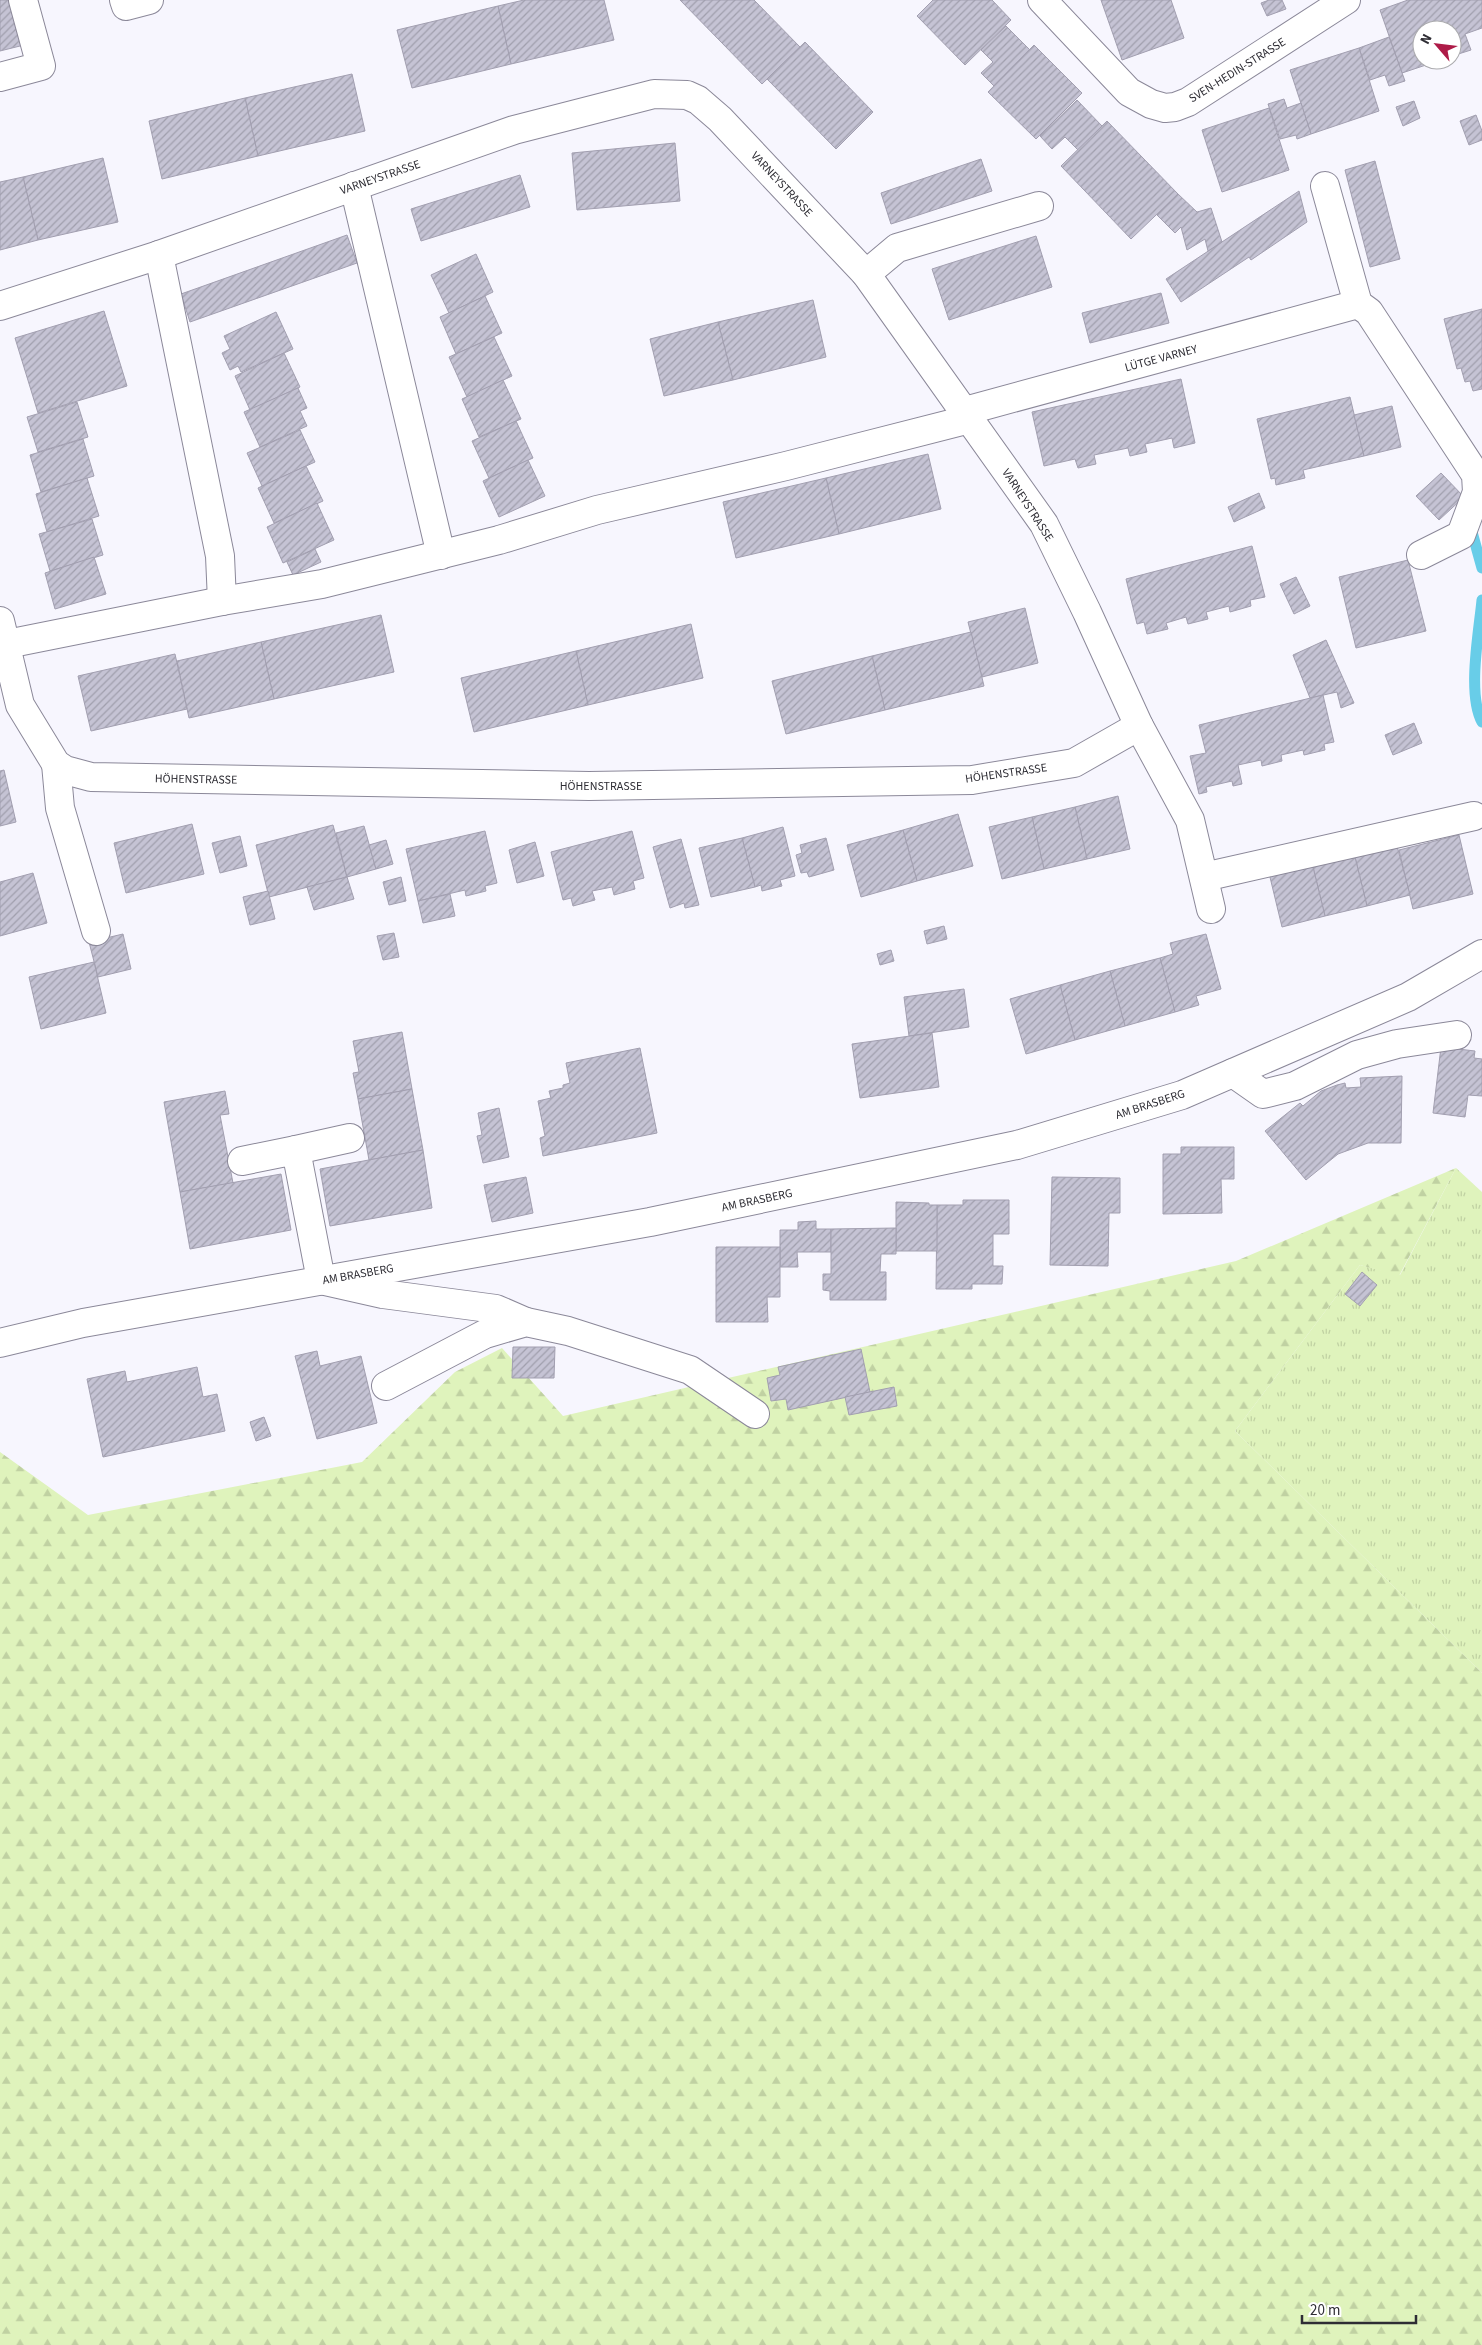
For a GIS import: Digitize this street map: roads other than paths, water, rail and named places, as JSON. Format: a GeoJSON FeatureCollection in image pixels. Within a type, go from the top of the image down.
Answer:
{"type":"FeatureCollection","features":[{"type":"Feature","properties":{"kind":"street"},"geometry":{"type":"LineString","coordinates":[[0,77],[41,66],[22,0]]}},
{"type":"Feature","properties":{"kind":"street"},"geometry":{"type":"LineString","coordinates":[[124,0],[126,6],[149,0]]}},
{"type":"Feature","properties":{"kind":"street","name":"SVEN-HEDIN-STRASSE"},"geometry":{"type":"LineString","coordinates":[[1042,0],[1129,92],[1151,104],[1165,108],[1188,102],[1346,0]]}},
{"type":"Feature","properties":{"kind":"street","name":"VARNEYSTRASSE"},"geometry":{"type":"LineString","coordinates":[[0,306],[159,255],[514,130],[654,94],[687,96],[698,100],[720,119],[866,274],[1044,524],[1139,726],[1190,820],[1211,909]]}},
{"type":"Feature","properties":{"kind":"street"},"geometry":{"type":"LineString","coordinates":[[354,186],[441,554]]}},
{"type":"Feature","properties":{"kind":"street"},"geometry":{"type":"LineString","coordinates":[[1325,186],[1358,304],[1369,312],[1476,475],[1477,492],[1461,534],[1421,556]]}},
{"type":"Feature","properties":{"kind":"street"},"geometry":{"type":"LineString","coordinates":[[866,274],[897,248],[1039,206]]}},
{"type":"Feature","properties":{"kind":"street"},"geometry":{"type":"LineString","coordinates":[[159,255],[220,556],[222,601]]}},
{"type":"Feature","properties":{"kind":"street","name":"LÜTGE VARNEY"},"geometry":{"type":"LineString","coordinates":[[3,632],[222,601],[322,584],[499,540],[597,510],[786,466],[1358,304]]}},
{"type":"Feature","properties":{"kind":"street"},"geometry":{"type":"LineString","coordinates":[[3,632],[10,708],[56,764],[60,808],[96,931]]}},
{"type":"Feature","properties":{"kind":"street","name":"HÖHENSTRASSE"},"geometry":{"type":"LineString","coordinates":[[56,764],[65,770],[91,777],[579,786],[972,780],[1074,763],[1139,726]]}},
{"type":"Feature","properties":{"kind":"street"},"geometry":{"type":"LineString","coordinates":[[1204,877],[1474,816]]}},
{"type":"Feature","properties":{"kind":"street","name":"AM BRASBERG"},"geometry":{"type":"LineString","coordinates":[[0,1343],[83,1323],[650,1222],[1017,1145],[1182,1094],[1408,998],[1482,954]]}},
{"type":"Feature","properties":{"kind":"street"},"geometry":{"type":"LineString","coordinates":[[1233,1073],[1263,1094],[1295,1086],[1357,1055],[1397,1044],[1457,1035]]}},
{"type":"Feature","properties":{"kind":"street"},"geometry":{"type":"LineString","coordinates":[[242,1161],[350,1138]]}},
{"type":"Feature","properties":{"kind":"street"},"geometry":{"type":"LineString","coordinates":[[296,1150],[321,1280],[383,1294],[496,1309],[526,1322],[568,1331],[690,1370],[755,1414]]}},
{"type":"Feature","properties":{"kind":"street"},"geometry":{"type":"LineString","coordinates":[[386,1386],[485,1334],[526,1322]]}},
{"type":"Feature","properties":{"kind":"waterway"},"geometry":{"type":"LineString","coordinates":[[1472,532],[1482,568]]}},
{"type":"Feature","properties":{"kind":"waterway"},"geometry":{"type":"LineString","coordinates":[[1482,600],[1475,663],[1475,696],[1482,722]]}}]}
